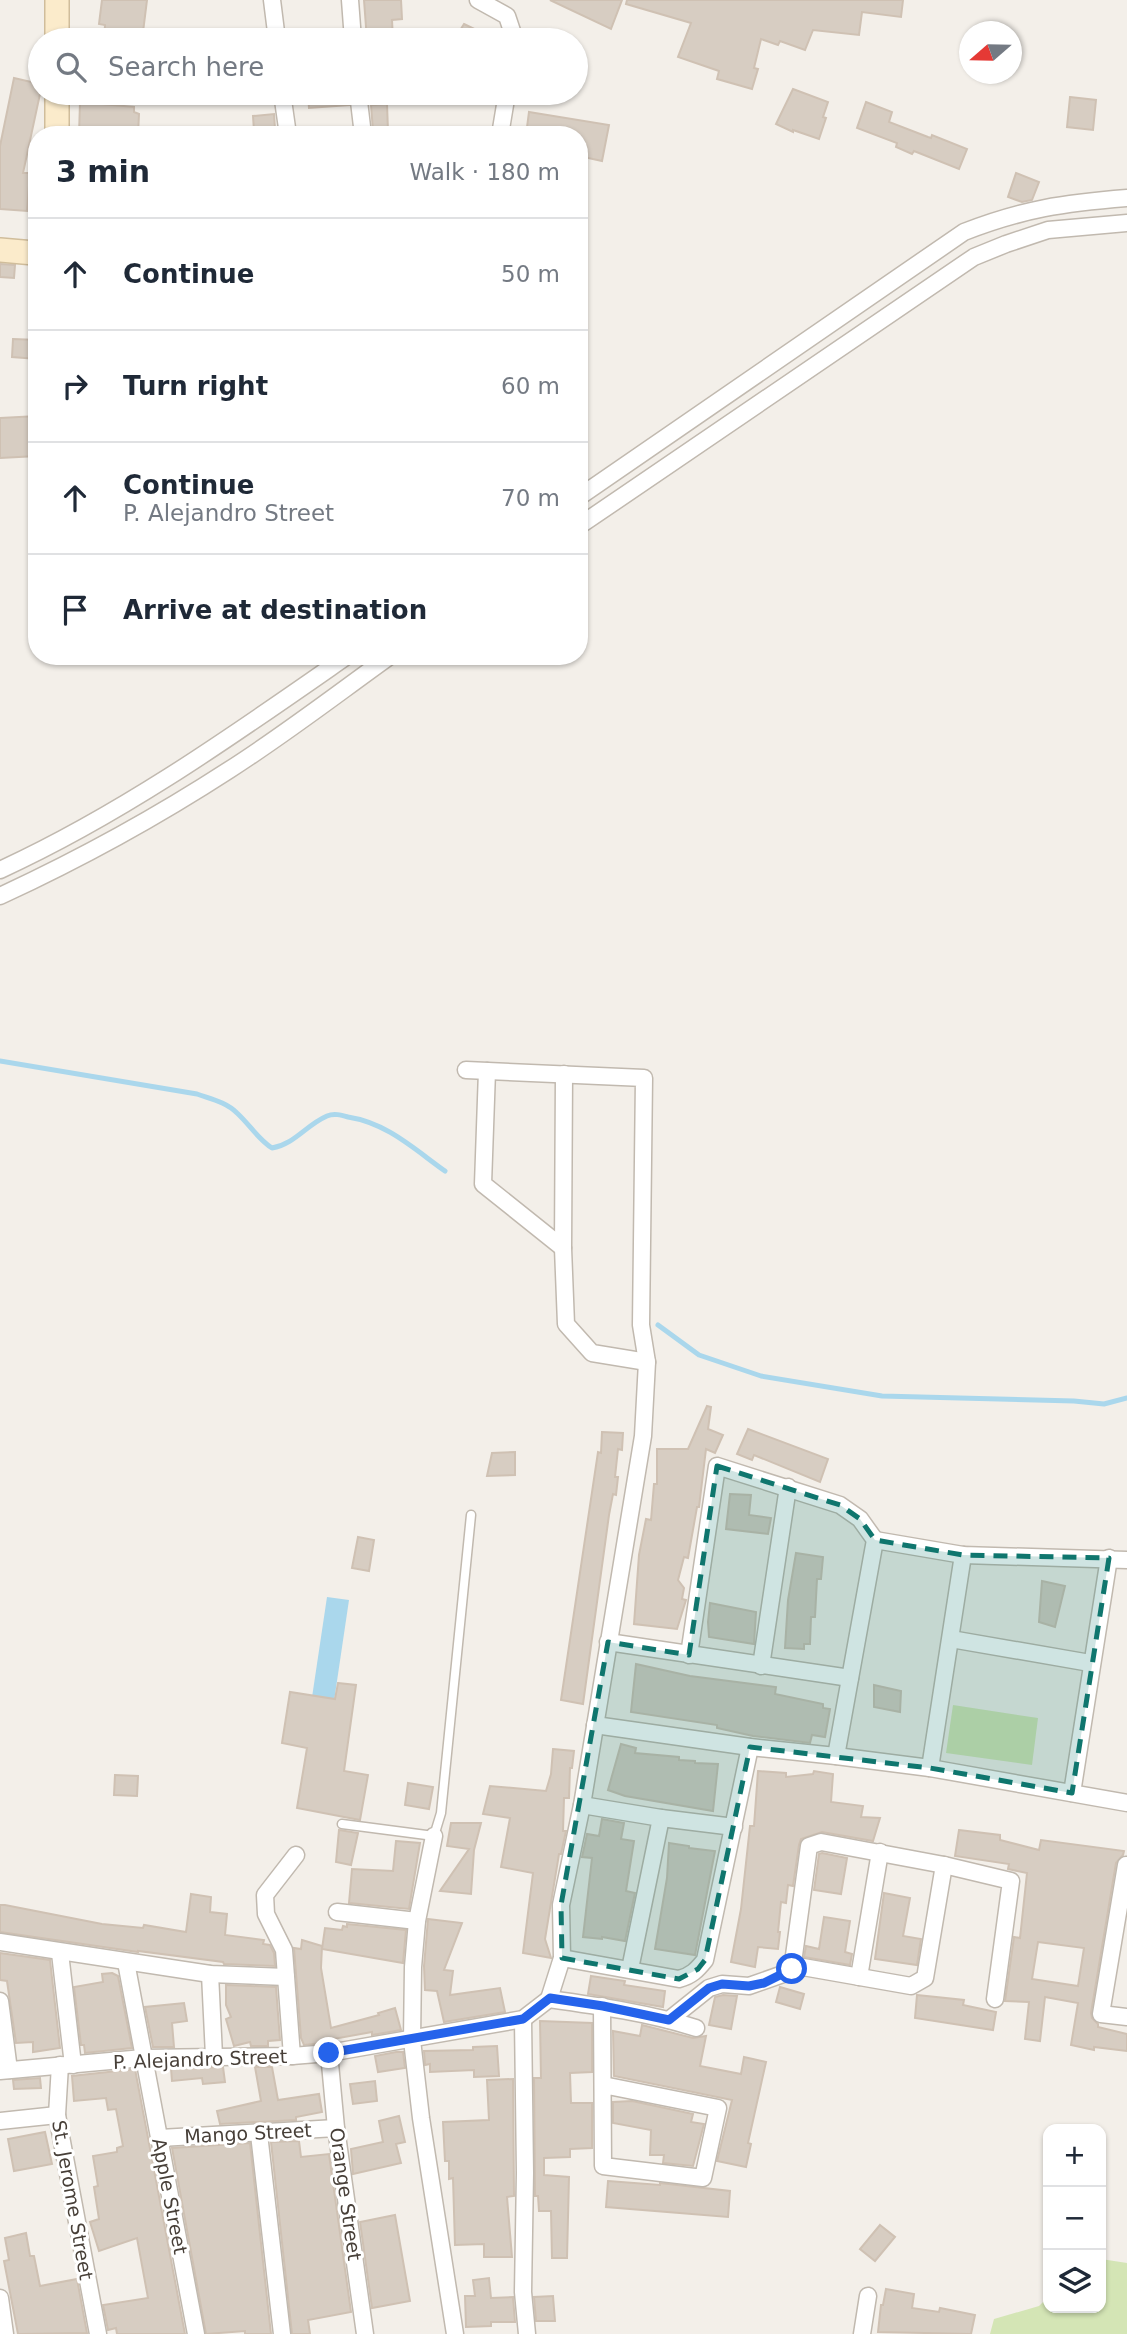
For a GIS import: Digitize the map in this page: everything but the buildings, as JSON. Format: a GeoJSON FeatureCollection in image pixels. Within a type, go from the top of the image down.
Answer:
{"type":"FeatureCollection","features":[{"type":"Feature","properties":{"kind":"street"},"geometry":{"type":"LineString","coordinates":[[57,0],[57,28]]}},
{"type":"Feature","properties":{"kind":"street"},"geometry":{"type":"LineString","coordinates":[[272,0],[276,28]]}},
{"type":"Feature","properties":{"kind":"street"},"geometry":{"type":"LineString","coordinates":[[350,0],[352,28]]}},
{"type":"Feature","properties":{"kind":"street"},"geometry":{"type":"LineString","coordinates":[[478,0],[507,16],[511,28]]}},
{"type":"Feature","properties":{"kind":"street"},"geometry":{"type":"LineString","coordinates":[[57,105],[57,126]]}},
{"type":"Feature","properties":{"kind":"street"},"geometry":{"type":"LineString","coordinates":[[284,105],[287,126]]}},
{"type":"Feature","properties":{"kind":"street"},"geometry":{"type":"LineString","coordinates":[[359,105],[362,126]]}},
{"type":"Feature","properties":{"kind":"street"},"geometry":{"type":"LineString","coordinates":[[502,126],[505,105]]}},
{"type":"Feature","properties":{"kind":"street"},"geometry":{"type":"LineString","coordinates":[[588,491],[964,232],[1040,208],[1127,198]]}},
{"type":"Feature","properties":{"kind":"street"},"geometry":{"type":"LineString","coordinates":[[588,520],[974,257],[1048,230],[1127,223]]}},
{"type":"Feature","properties":{"kind":"street"},"geometry":{"type":"LineString","coordinates":[[0,250],[28,252]]}},
{"type":"Feature","properties":{"kind":"street"},"geometry":{"type":"LineString","coordinates":[[0,870],[95,823],[215,747],[334,665]]}},
{"type":"Feature","properties":{"kind":"street"},"geometry":{"type":"LineString","coordinates":[[0,896],[106,845],[162,812],[232,769],[377,665]]}},
{"type":"Feature","properties":{"kind":"street"},"geometry":{"type":"LineString","coordinates":[[466,1070],[644,1077],[641,1325],[647,1362],[643,1436],[582,1805],[561,1905],[562,1958],[550,1998],[523,2019],[523,2292],[527,2334]]}},
{"type":"Feature","properties":{"kind":"street"},"geometry":{"type":"LineString","coordinates":[[487,1071],[484,1184],[563,1248]]}},
{"type":"Feature","properties":{"kind":"street"},"geometry":{"type":"LineString","coordinates":[[564,1074],[563,1248],[566,1324],[592,1353],[647,1362]]}},
{"type":"Feature","properties":{"kind":"street"},"geometry":{"type":"LineString","coordinates":[[689,1655],[717,1466],[840,1505],[860,1519],[875,1540],[963,1555],[1127,1560]]}},
{"type":"Feature","properties":{"kind":"street"},"geometry":{"type":"LineString","coordinates":[[761,1666],[788,1487]]}},
{"type":"Feature","properties":{"kind":"street"},"geometry":{"type":"LineString","coordinates":[[836,1756],[875,1540]]}},
{"type":"Feature","properties":{"kind":"street"},"geometry":{"type":"LineString","coordinates":[[930,1768],[963,1555]]}},
{"type":"Feature","properties":{"kind":"street"},"geometry":{"type":"LineString","coordinates":[[1072,1793],[1090,1663],[1109,1558]]}},
{"type":"Feature","properties":{"kind":"street"},"geometry":{"type":"LineString","coordinates":[[951,1639],[1090,1663]]}},
{"type":"Feature","properties":{"kind":"street"},"geometry":{"type":"LineString","coordinates":[[608,1642],[850,1678]]}},
{"type":"Feature","properties":{"kind":"street"},"geometry":{"type":"LineString","coordinates":[[595,1725],[930,1768],[1127,1803]]}},
{"type":"Feature","properties":{"kind":"street"},"geometry":{"type":"LineString","coordinates":[[562,1958],[679,1979],[689,1977],[705,1959],[750,1747]]}},
{"type":"Feature","properties":{"kind":"street"},"geometry":{"type":"LineString","coordinates":[[582,1805],[734,1827]]}},
{"type":"Feature","properties":{"kind":"street"},"geometry":{"type":"LineString","coordinates":[[630,1969],[661,1818]]}},
{"type":"Feature","properties":{"kind":"street"},"geometry":{"type":"LineString","coordinates":[[435,1836],[417,1921],[412,2040],[421,2118],[455,2334]]}},
{"type":"Feature","properties":{"kind":"street"},"geometry":{"type":"LineString","coordinates":[[792,1969],[809,1846],[821,1842],[944,1865],[1011,1881],[995,1999]]}},
{"type":"Feature","properties":{"kind":"street"},"geometry":{"type":"LineString","coordinates":[[859,1977],[880,1852]]}},
{"type":"Feature","properties":{"kind":"street"},"geometry":{"type":"LineString","coordinates":[[292,2056],[284,1950],[267,1914],[265,1895],[296,1855]]}},
{"type":"Feature","properties":{"kind":"street"},"geometry":{"type":"LineString","coordinates":[[669,2020],[709,1988],[722,1984],[749,1986],[764,1983],[792,1969],[803,1967],[911,1986],[925,1978],[944,1865]]}},
{"type":"Feature","properties":{"kind":"street"},"geometry":{"type":"LineString","coordinates":[[1126,1865],[1101,2014],[1127,2017]]}},
{"type":"Feature","properties":{"kind":"street"},"geometry":{"type":"LineString","coordinates":[[337,1912],[417,1921]]}},
{"type":"Feature","properties":{"kind":"street"},"geometry":{"type":"LineString","coordinates":[[0,1942],[210,1974],[286,1977]]}},
{"type":"Feature","properties":{"kind":"street","name":"St. Jerome Street"},"geometry":{"type":"LineString","coordinates":[[60,1953],[67,2065],[57,2115],[98,2334]]}},
{"type":"Feature","properties":{"kind":"street","name":"Apple Street"},"geometry":{"type":"LineString","coordinates":[[126,1962],[196,2334]]}},
{"type":"Feature","properties":{"kind":"street"},"geometry":{"type":"LineString","coordinates":[[210,1974],[214,2056]]}},
{"type":"Feature","properties":{"kind":"street"},"geometry":{"type":"LineString","coordinates":[[550,1998],[603,2006],[696,2028]]}},
{"type":"Feature","properties":{"kind":"street"},"geometry":{"type":"LineString","coordinates":[[0,2001],[4,2071]]}},
{"type":"Feature","properties":{"kind":"street"},"geometry":{"type":"LineString","coordinates":[[603,2006],[603,2085],[603,2166],[703,2179],[718,2108],[603,2085]]}},
{"type":"Feature","properties":{"kind":"street","name":"P. Alejandro Street"},"geometry":{"type":"LineString","coordinates":[[4,2071],[143,2058],[329,2053],[523,2019]]}},
{"type":"Feature","properties":{"kind":"street","name":"Orange Street"},"geometry":{"type":"LineString","coordinates":[[329,2053],[336,2128],[365,2334]]}},
{"type":"Feature","properties":{"kind":"street"},"geometry":{"type":"LineString","coordinates":[[0,2121],[57,2115]]}},
{"type":"Feature","properties":{"kind":"street","name":"Mango Street"},"geometry":{"type":"LineString","coordinates":[[159,2138],[336,2128]]}},
{"type":"Feature","properties":{"kind":"street"},"geometry":{"type":"LineString","coordinates":[[259,2134],[282,2334]]}},
{"type":"Feature","properties":{"kind":"street"},"geometry":{"type":"LineString","coordinates":[[862,2334],[868,2296]]}},
{"type":"Feature","properties":{"kind":"street"},"geometry":{"type":"LineString","coordinates":[[0,2298],[5,2334]]}},
{"type":"Feature","properties":{"kind":"lane"},"geometry":{"type":"LineString","coordinates":[[342,1824],[435,1836],[441,1813],[471,1515]]}},
{"type":"Feature","properties":{"kind":"highlighted area"},"geometry":{"type":"Polygon","coordinates":[[[717,1466],[840,1505],[860,1519],[875,1540],[963,1555],[1109,1558],[1072,1793],[930,1768],[750,1747],[705,1960],[698,1969],[679,1979],[562,1958],[561,1905],[608,1642],[689,1655],[717,1466]]]}},
{"type":"Feature","properties":{"kind":"green space"},"geometry":{"type":"Polygon","coordinates":[[[953,1705],[1038,1718],[1032,1765],[946,1753],[953,1705]]]}},
{"type":"Feature","properties":{"kind":"green space"},"geometry":{"type":"Polygon","coordinates":[[[1106,2260],[1127,2263],[1127,2334],[990,2334],[994,2319],[1039,2306],[1043,2302],[1043,2313],[1106,2313],[1106,2260]]]}},
{"type":"Feature","properties":{"kind":"water"},"geometry":{"type":"Polygon","coordinates":[[[327,1597],[349,1600],[333,1708],[311,1704],[327,1597]]]}},
{"type":"Feature","properties":{"kind":"waterway"},"geometry":{"type":"LineString","coordinates":[[0,1061],[197,1094],[233,1109],[272,1148],[287,1143],[330,1115],[362,1120],[400,1138],[445,1171]]}},
{"type":"Feature","properties":{"kind":"waterway"},"geometry":{"type":"LineString","coordinates":[[658,1325],[699,1355],[761,1376],[882,1396],[1104,1404],[1127,1398]]}},
{"type":"Feature","properties":{"kind":"route"},"geometry":{"type":"LineString","coordinates":[[329,2053],[523,2019],[550,1998],[669,2020],[709,1988],[722,1984],[749,1986],[764,1983],[792,1969]]}}]}
